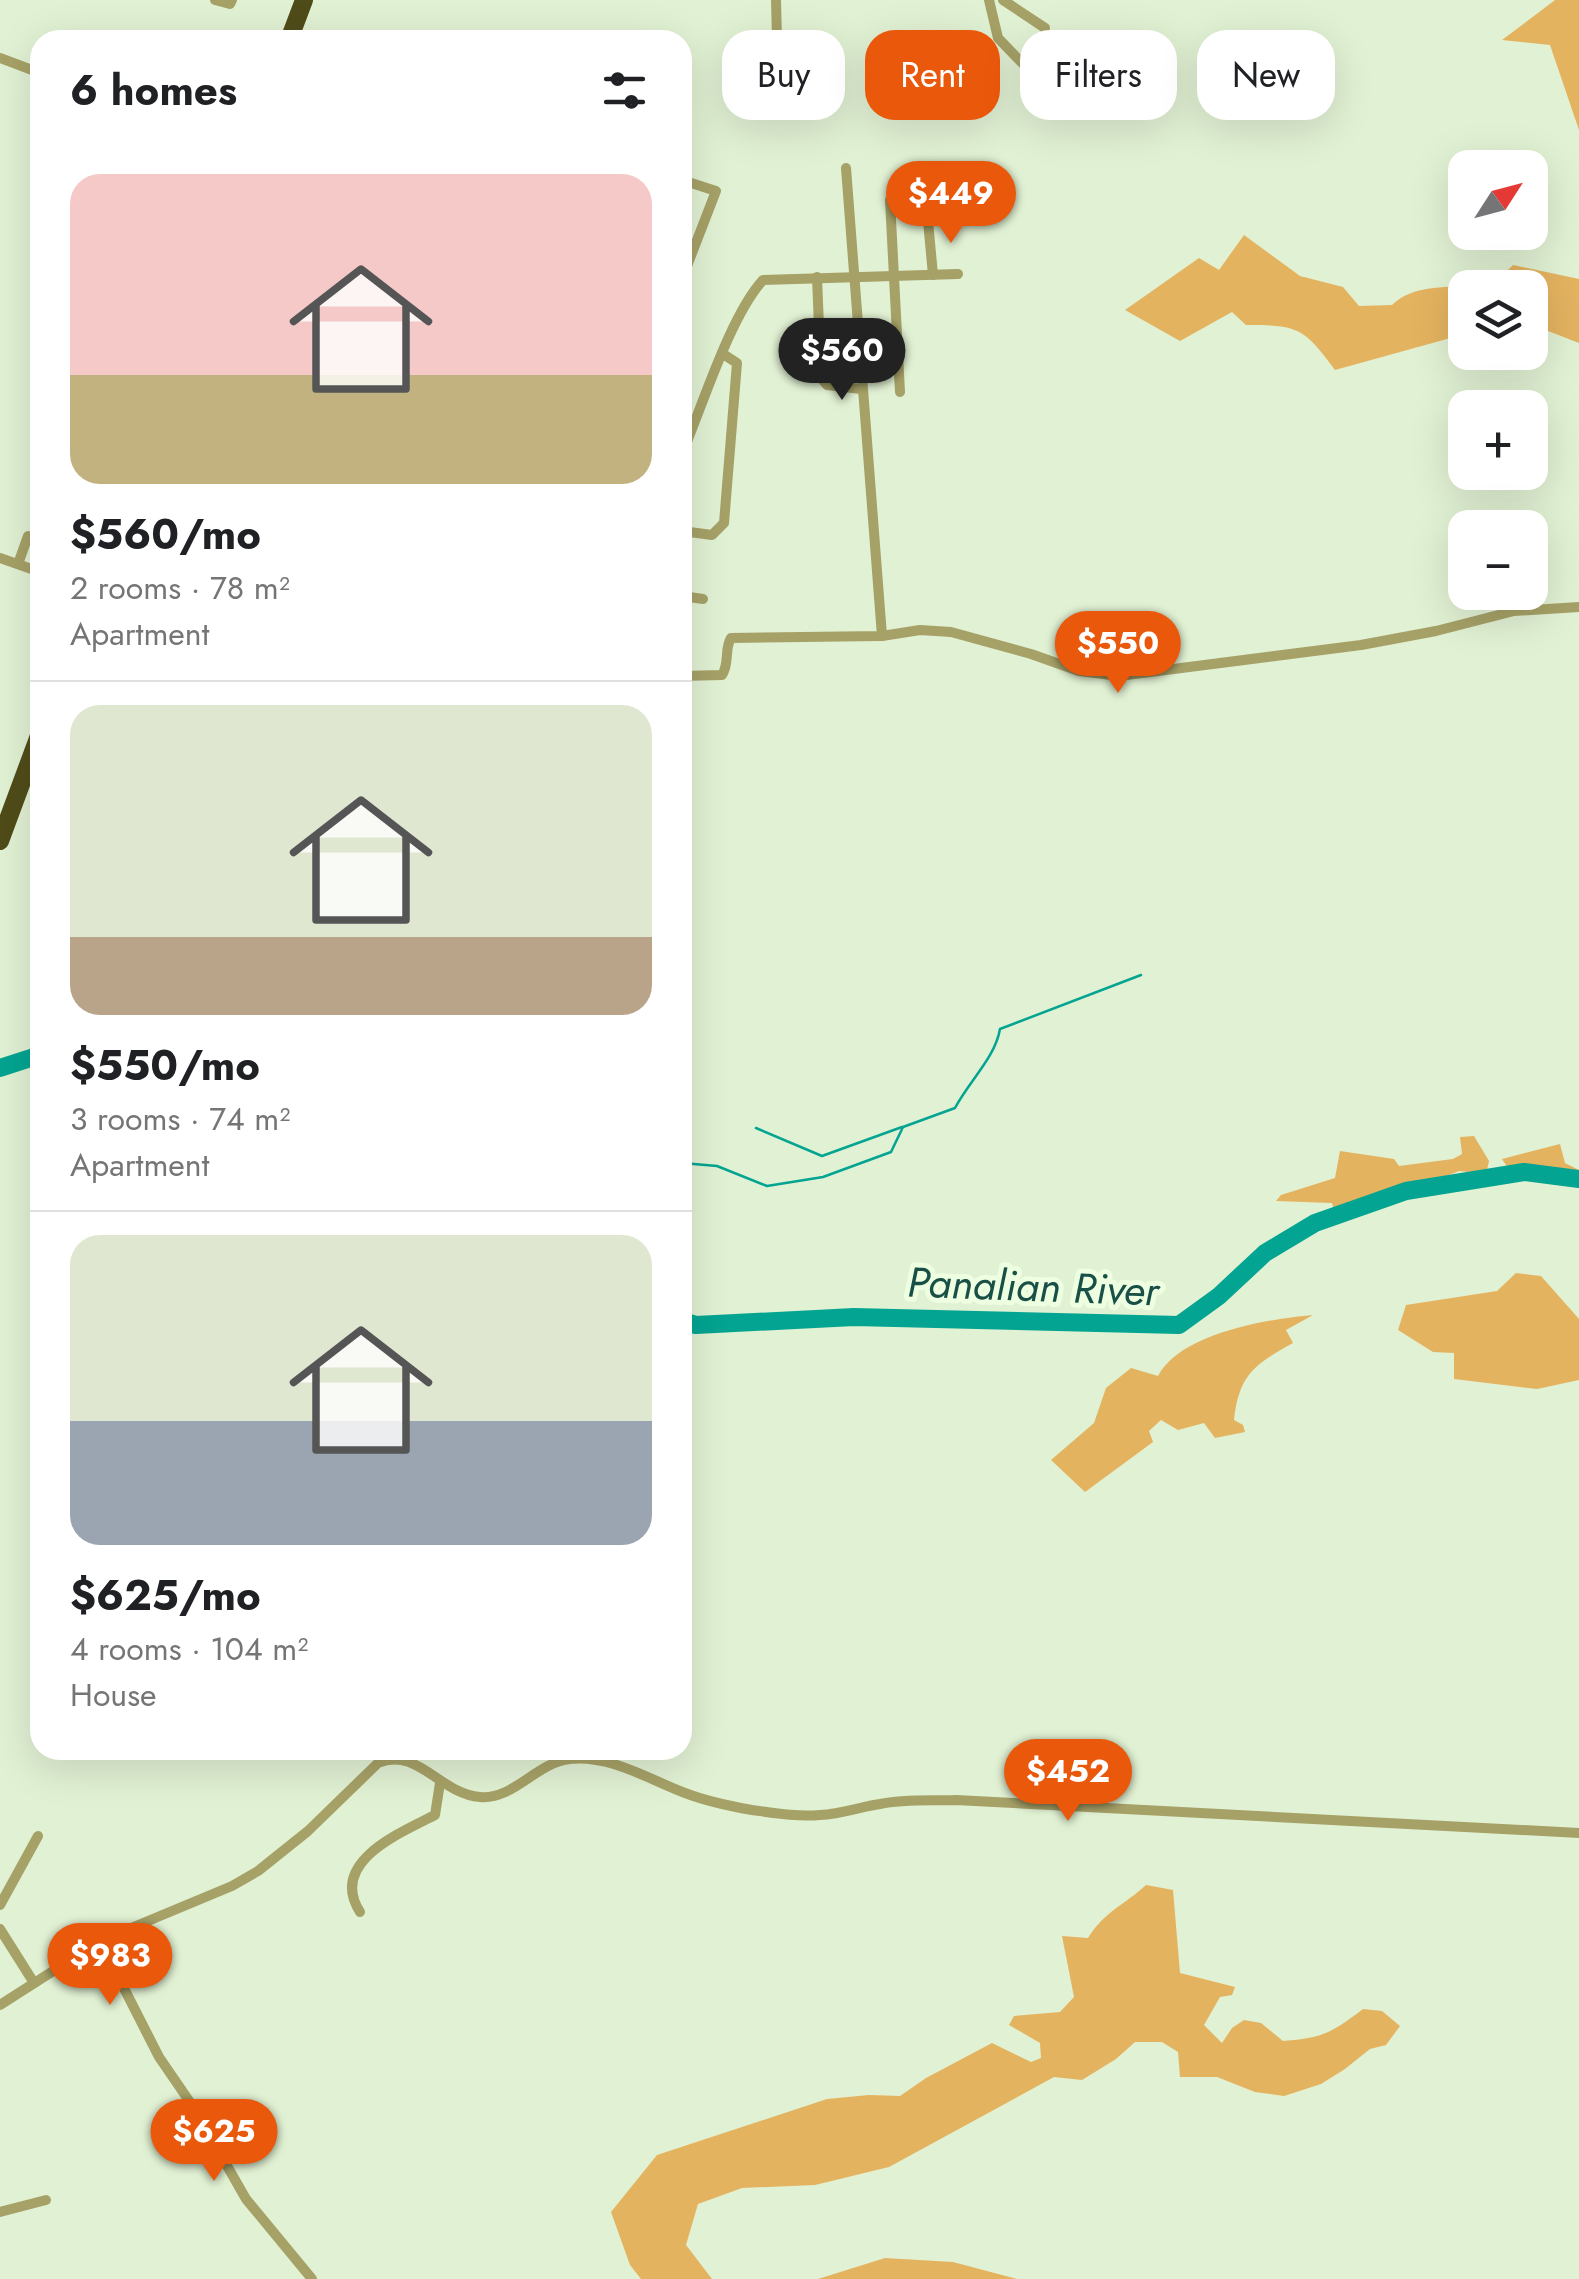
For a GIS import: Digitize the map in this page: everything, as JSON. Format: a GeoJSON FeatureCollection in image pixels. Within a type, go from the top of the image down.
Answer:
{"type":"FeatureCollection","features":[{"type":"Feature","properties":{"kind":"highway"},"geometry":{"type":"LineString","coordinates":[[293,30],[304,0]]}},
{"type":"Feature","properties":{"kind":"highway"},"geometry":{"type":"LineString","coordinates":[[0,841],[30,761]]}},
{"type":"Feature","properties":{"kind":"street"},"geometry":{"type":"LineString","coordinates":[[215,0],[230,4],[232,0]]}},
{"type":"Feature","properties":{"kind":"street"},"geometry":{"type":"LineString","coordinates":[[776,0],[777,30]]}},
{"type":"Feature","properties":{"kind":"street"},"geometry":{"type":"LineString","coordinates":[[988,0],[998,38],[1020,61]]}},
{"type":"Feature","properties":{"kind":"street"},"geometry":{"type":"LineString","coordinates":[[1002,0],[1045,28]]}},
{"type":"Feature","properties":{"kind":"street"},"geometry":{"type":"LineString","coordinates":[[0,58],[30,69]]}},
{"type":"Feature","properties":{"kind":"street"},"geometry":{"type":"LineString","coordinates":[[846,168],[882,636]]}},
{"type":"Feature","properties":{"kind":"street"},"geometry":{"type":"LineString","coordinates":[[692,184],[716,192],[692,253]]}},
{"type":"Feature","properties":{"kind":"street"},"geometry":{"type":"LineString","coordinates":[[890,200],[900,392]]}},
{"type":"Feature","properties":{"kind":"street"},"geometry":{"type":"LineString","coordinates":[[928,221],[933,275]]}},
{"type":"Feature","properties":{"kind":"street"},"geometry":{"type":"LineString","coordinates":[[692,430],[723,354],[753,291],[763,280],[958,274]]}},
{"type":"Feature","properties":{"kind":"street"},"geometry":{"type":"LineString","coordinates":[[817,277],[821,378],[826,385],[861,389]]}},
{"type":"Feature","properties":{"kind":"street"},"geometry":{"type":"LineString","coordinates":[[692,532],[712,535],[724,523],[737,364],[723,354]]}},
{"type":"Feature","properties":{"kind":"street"},"geometry":{"type":"LineString","coordinates":[[18,564],[28,536]]}},
{"type":"Feature","properties":{"kind":"street"},"geometry":{"type":"LineString","coordinates":[[0,558],[30,568]]}},
{"type":"Feature","properties":{"kind":"street"},"geometry":{"type":"LineString","coordinates":[[692,597],[703,598]]}},
{"type":"Feature","properties":{"kind":"street"},"geometry":{"type":"LineString","coordinates":[[692,676],[722,675],[728,666],[731,638],[950,632],[1079,671],[1119,676],[1361,644],[1436,631],[1514,611],[1579,607]]}},
{"type":"Feature","properties":{"kind":"street"},"geometry":{"type":"LineString","coordinates":[[0,2005],[100,1941],[232,1886],[258,1871],[308,1831],[378,1763],[390,1760]]}},
{"type":"Feature","properties":{"kind":"street"},"geometry":{"type":"LineString","coordinates":[[406,1760],[440,1783],[485,1798],[509,1790],[550,1764],[565,1760]]}},
{"type":"Feature","properties":{"kind":"street"},"geometry":{"type":"LineString","coordinates":[[586,1760],[624,1767],[704,1800],[791,1815],[821,1816],[910,1801],[956,1800],[1579,1833]]}},
{"type":"Feature","properties":{"kind":"street"},"geometry":{"type":"LineString","coordinates":[[360,1912],[354,1902],[352,1882],[365,1857],[379,1845],[435,1815],[440,1783]]}},
{"type":"Feature","properties":{"kind":"street"},"geometry":{"type":"LineString","coordinates":[[0,1904],[38,1836]]}},
{"type":"Feature","properties":{"kind":"street"},"geometry":{"type":"LineString","coordinates":[[0,1929],[34,1983]]}},
{"type":"Feature","properties":{"kind":"street"},"geometry":{"type":"LineString","coordinates":[[100,1941],[159,2057],[194,2108],[246,2199],[312,2279]]}},
{"type":"Feature","properties":{"kind":"street"},"geometry":{"type":"LineString","coordinates":[[0,2212],[46,2200]]}},
{"type":"Feature","properties":{"kind":"shaded area"},"geometry":{"type":"Polygon","coordinates":[[[1555,0],[1579,0],[1579,130],[1550,45],[1502,40],[1555,0]]]}},
{"type":"Feature","properties":{"kind":"shaded area"},"geometry":{"type":"Polygon","coordinates":[[[1244,235],[1300,276],[1343,287],[1359,306],[1392,305],[1420,290],[1448,287],[1448,339],[1335,370],[1307,337],[1289,328],[1246,325],[1232,312],[1180,341],[1125,310],[1199,258],[1219,270],[1244,235]]]}},
{"type":"Feature","properties":{"kind":"shaded area"},"geometry":{"type":"Polygon","coordinates":[[[1513,265],[1537,270],[1507,270],[1513,265]]]}},
{"type":"Feature","properties":{"kind":"shaded area"},"geometry":{"type":"Polygon","coordinates":[[[1548,272],[1579,279],[1579,343],[1548,331],[1548,272]]]}},
{"type":"Feature","properties":{"kind":"shaded area"},"geometry":{"type":"Polygon","coordinates":[[[1474,1136],[1489,1161],[1486,1174],[1459,1171],[1357,1206],[1337,1222],[1332,1203],[1276,1201],[1281,1195],[1335,1178],[1340,1151],[1394,1159],[1399,1166],[1453,1159],[1462,1154],[1460,1137],[1474,1136]]]}},
{"type":"Feature","properties":{"kind":"shaded area"},"geometry":{"type":"Polygon","coordinates":[[[1560,1144],[1565,1163],[1579,1170],[1579,1177],[1549,1173],[1533,1179],[1508,1168],[1502,1159],[1560,1144]]]}},
{"type":"Feature","properties":{"kind":"shaded area"},"geometry":{"type":"Polygon","coordinates":[[[1516,1273],[1541,1276],[1579,1319],[1579,1380],[1537,1389],[1454,1379],[1454,1353],[1433,1352],[1398,1330],[1406,1305],[1497,1291],[1516,1273]]]}},
{"type":"Feature","properties":{"kind":"shaded area"},"geometry":{"type":"Polygon","coordinates":[[[1313,1315],[1286,1330],[1293,1343],[1259,1364],[1245,1381],[1234,1420],[1243,1425],[1245,1432],[1215,1438],[1204,1423],[1178,1430],[1161,1420],[1149,1431],[1153,1442],[1085,1492],[1051,1460],[1094,1423],[1106,1388],[1131,1368],[1158,1376],[1169,1361],[1205,1339],[1250,1325],[1313,1315]]]}},
{"type":"Feature","properties":{"kind":"shaded area"},"geometry":{"type":"Polygon","coordinates":[[[1146,1885],[1173,1890],[1180,1973],[1235,1987],[1232,1995],[1220,1997],[1204,2025],[1222,2043],[1232,2028],[1244,2020],[1261,2023],[1283,2041],[1326,2033],[1363,2009],[1382,2011],[1400,2026],[1386,2045],[1370,2049],[1321,2084],[1284,2096],[1255,2092],[1217,2077],[1180,2077],[1178,2052],[1162,2042],[1135,2042],[1082,2080],[1054,2077],[889,2167],[815,2185],[742,2188],[698,2204],[686,2245],[712,2279],[641,2279],[630,2265],[611,2212],[657,2155],[827,2099],[900,2096],[992,2043],[1031,2062],[1041,2058],[1040,2043],[1009,2025],[1014,2016],[1060,2012],[1074,1997],[1062,1936],[1088,1938],[1108,1915],[1146,1885]]]}},
{"type":"Feature","properties":{"kind":"shaded area"},"geometry":{"type":"Polygon","coordinates":[[[885,2258],[953,2262],[1017,2279],[818,2279],[885,2258]]]}},
{"type":"Feature","properties":{"kind":"waterway"},"geometry":{"type":"LineString","coordinates":[[692,1164],[717,1166],[767,1186],[823,1177],[891,1152],[903,1127],[955,1108],[987,1060],[1000,1029],[1141,975]]}},
{"type":"Feature","properties":{"kind":"waterway","name":"Panalian River"},"geometry":{"type":"LineString","coordinates":[[0,1068],[30,1058]]}},
{"type":"Feature","properties":{"kind":"waterway"},"geometry":{"type":"LineString","coordinates":[[756,1128],[822,1156],[902,1127]]}},
{"type":"Feature","properties":{"kind":"waterway","name":"Panalian River"},"geometry":{"type":"LineString","coordinates":[[692,1324],[854,1317],[1179,1325],[1219,1296],[1265,1253],[1315,1223],[1406,1191],[1524,1172],[1579,1179]]}}]}
